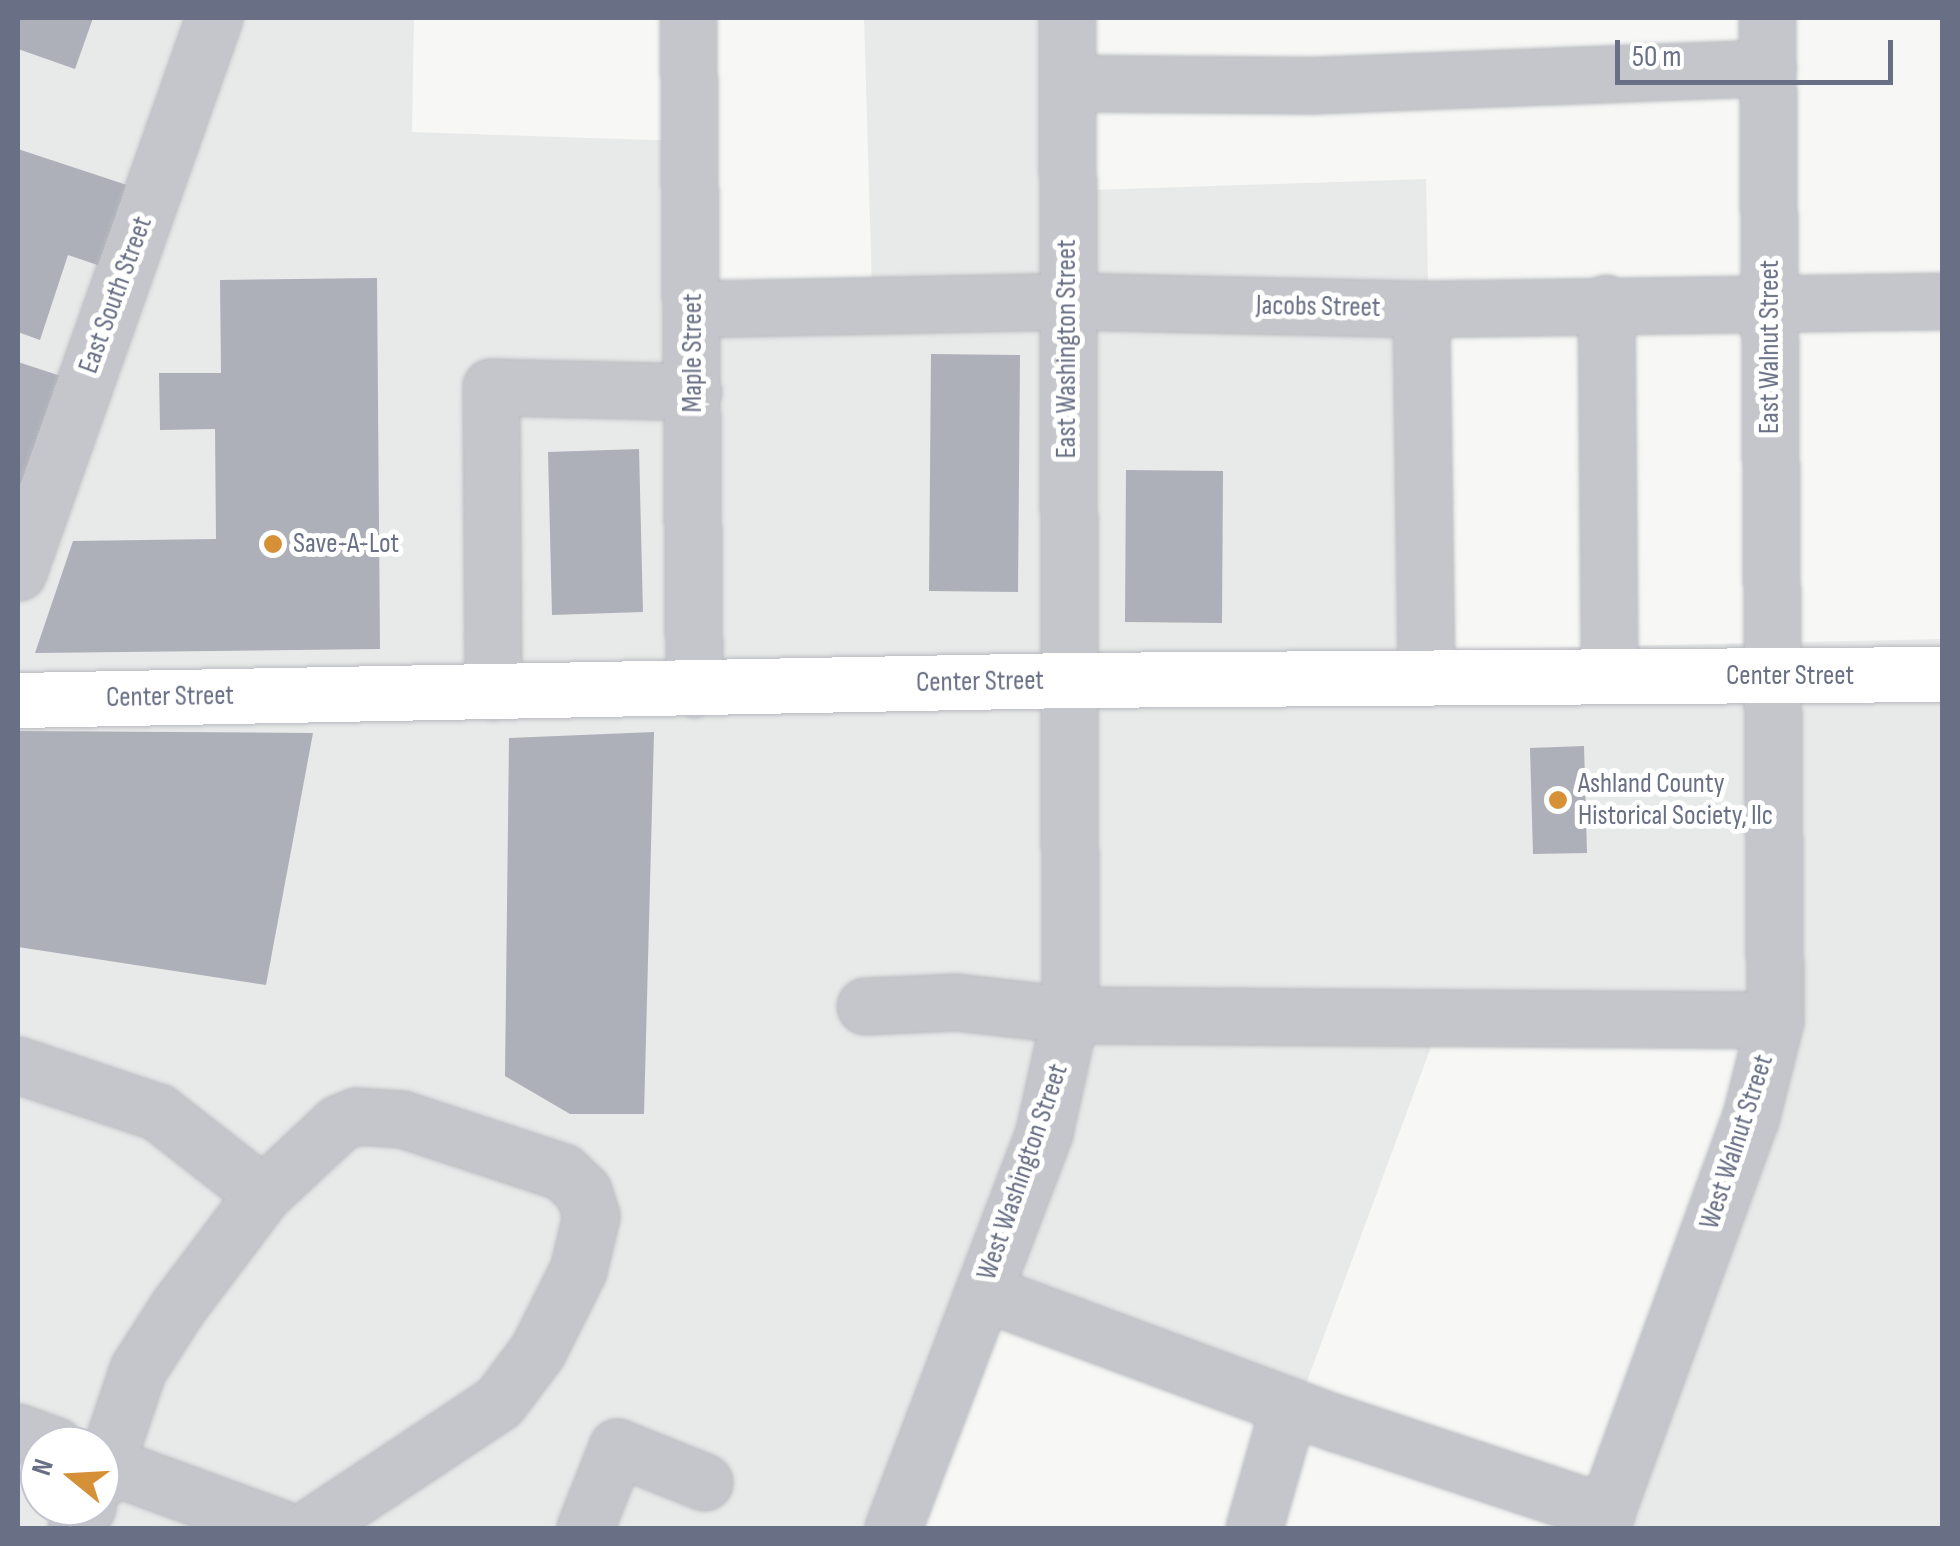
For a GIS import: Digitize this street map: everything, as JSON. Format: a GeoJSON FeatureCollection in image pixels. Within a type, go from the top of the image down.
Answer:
{"type":"FeatureCollection","features":[{"type":"Feature","properties":{"kind":"main road","name":"Center Street"},"geometry":{"type":"LineString","coordinates":[[18,700],[1068,680],[1942,674]]}},
{"type":"Feature","properties":{"kind":"street","name":"East South Street"},"geometry":{"type":"LineString","coordinates":[[18,572],[214,18]]}},
{"type":"Feature","properties":{"kind":"street","name":"Maple Street"},"geometry":{"type":"LineString","coordinates":[[688,18],[694,689]]}},
{"type":"Feature","properties":{"kind":"street","name":"East Washington Street"},"geometry":{"type":"LineString","coordinates":[[1067,18],[1068,680]]}},
{"type":"Feature","properties":{"kind":"street"},"geometry":{"type":"LineString","coordinates":[[1067,83],[1317,85],[1768,43]]}},
{"type":"Feature","properties":{"kind":"street","name":"East Walnut Street"},"geometry":{"type":"LineString","coordinates":[[1768,43],[1772,677]]}},
{"type":"Feature","properties":{"kind":"street","name":"Jacobs Street"},"geometry":{"type":"LineString","coordinates":[[693,309],[1067,302],[1421,309],[1942,302]]}},
{"type":"Feature","properties":{"kind":"street"},"geometry":{"type":"LineString","coordinates":[[1606,304],[1609,676]]}},
{"type":"Feature","properties":{"kind":"street"},"geometry":{"type":"LineString","coordinates":[[1421,309],[1426,676]]}},
{"type":"Feature","properties":{"kind":"street"},"geometry":{"type":"LineString","coordinates":[[493,692],[491,387],[693,392]]}},
{"type":"Feature","properties":{"kind":"street","name":"West Walnut Street"},"geometry":{"type":"LineString","coordinates":[[1603,1521],[1750,1119],[1774,1020],[1772,677]]}},
{"type":"Feature","properties":{"kind":"street","name":"West Washington Street"},"geometry":{"type":"LineString","coordinates":[[894,1528],[1044,1132],[1070,1015],[1068,680]]}},
{"type":"Feature","properties":{"kind":"street"},"geometry":{"type":"LineString","coordinates":[[865,1006],[956,1002],[1070,1015],[1774,1020]]}},
{"type":"Feature","properties":{"kind":"street"},"geometry":{"type":"LineString","coordinates":[[18,1065],[158,1112],[263,1194]]}},
{"type":"Feature","properties":{"kind":"street"},"geometry":{"type":"LineString","coordinates":[[118,1426],[138,1369],[263,1194],[339,1123],[376,1114],[436,1128],[563,1172],[583,1191],[591,1216],[563,1304],[498,1402],[309,1528]]}},
{"type":"Feature","properties":{"kind":"street"},"geometry":{"type":"LineString","coordinates":[[982,1292],[1603,1521]]}},
{"type":"Feature","properties":{"kind":"street"},"geometry":{"type":"LineString","coordinates":[[1254,1528],[1289,1406]]}},
{"type":"Feature","properties":{"kind":"street"},"geometry":{"type":"LineString","coordinates":[[585,1528],[617,1447],[704,1482]]}},
{"type":"Feature","properties":{"kind":"street"},"geometry":{"type":"LineString","coordinates":[[120,1484],[280,1528]]}},
{"type":"Feature","properties":{"kind":"shaded area"},"geometry":{"type":"Polygon","coordinates":[[[18,18],[414,18],[412,132],[713,142],[709,290],[872,290],[864,18],[1092,18],[1092,190],[1426,179],[1435,650],[1942,639],[1942,1528],[1592,1528],[1780,1029],[1438,1028],[1302,1395],[990,1287],[901,1528],[18,1528],[18,18]]]}},
{"type":"Feature","properties":{"kind":"building"},"geometry":{"type":"Polygon","coordinates":[[[18,18],[93,18],[75,69],[18,49],[18,18]]]}},
{"type":"Feature","properties":{"kind":"building"},"geometry":{"type":"Polygon","coordinates":[[[18,149],[148,192],[121,273],[68,255],[40,340],[18,332],[18,149]]]}},
{"type":"Feature","properties":{"kind":"building"},"geometry":{"type":"Polygon","coordinates":[[[377,278],[380,649],[35,653],[73,541],[216,539],[215,429],[160,430],[159,373],[221,373],[220,280],[377,278]]]}},
{"type":"Feature","properties":{"kind":"building"},"geometry":{"type":"Polygon","coordinates":[[[931,354],[1020,355],[1018,592],[929,591],[931,354]]]}},
{"type":"Feature","properties":{"kind":"building"},"geometry":{"type":"Polygon","coordinates":[[[18,362],[73,380],[18,506],[18,362]]]}},
{"type":"Feature","properties":{"kind":"building"},"geometry":{"type":"Polygon","coordinates":[[[639,449],[643,612],[552,615],[548,452],[639,449]]]}},
{"type":"Feature","properties":{"kind":"building"},"geometry":{"type":"Polygon","coordinates":[[[1126,470],[1223,471],[1222,623],[1125,622],[1126,470]]]}},
{"type":"Feature","properties":{"kind":"building"},"geometry":{"type":"Polygon","coordinates":[[[18,731],[313,733],[266,985],[18,947],[18,731]]]}},
{"type":"Feature","properties":{"kind":"building"},"geometry":{"type":"Polygon","coordinates":[[[654,732],[644,1114],[570,1114],[505,1076],[509,738],[654,732]]]}},
{"type":"Feature","properties":{"kind":"building","name":"Ashland County Historical Society, llc"},"geometry":{"type":"Polygon","coordinates":[[[1584,746],[1587,853],[1533,854],[1530,748],[1584,746]]]}},
{"type":"Feature","properties":{"kind":"place","name":"Save-A-Lot"},"geometry":{"type":"Point","coordinates":[273,544]}},
{"type":"Feature","properties":{"kind":"place","name":"Ashland County Historical Society, llc"},"geometry":{"type":"Point","coordinates":[1558,800]}}]}
